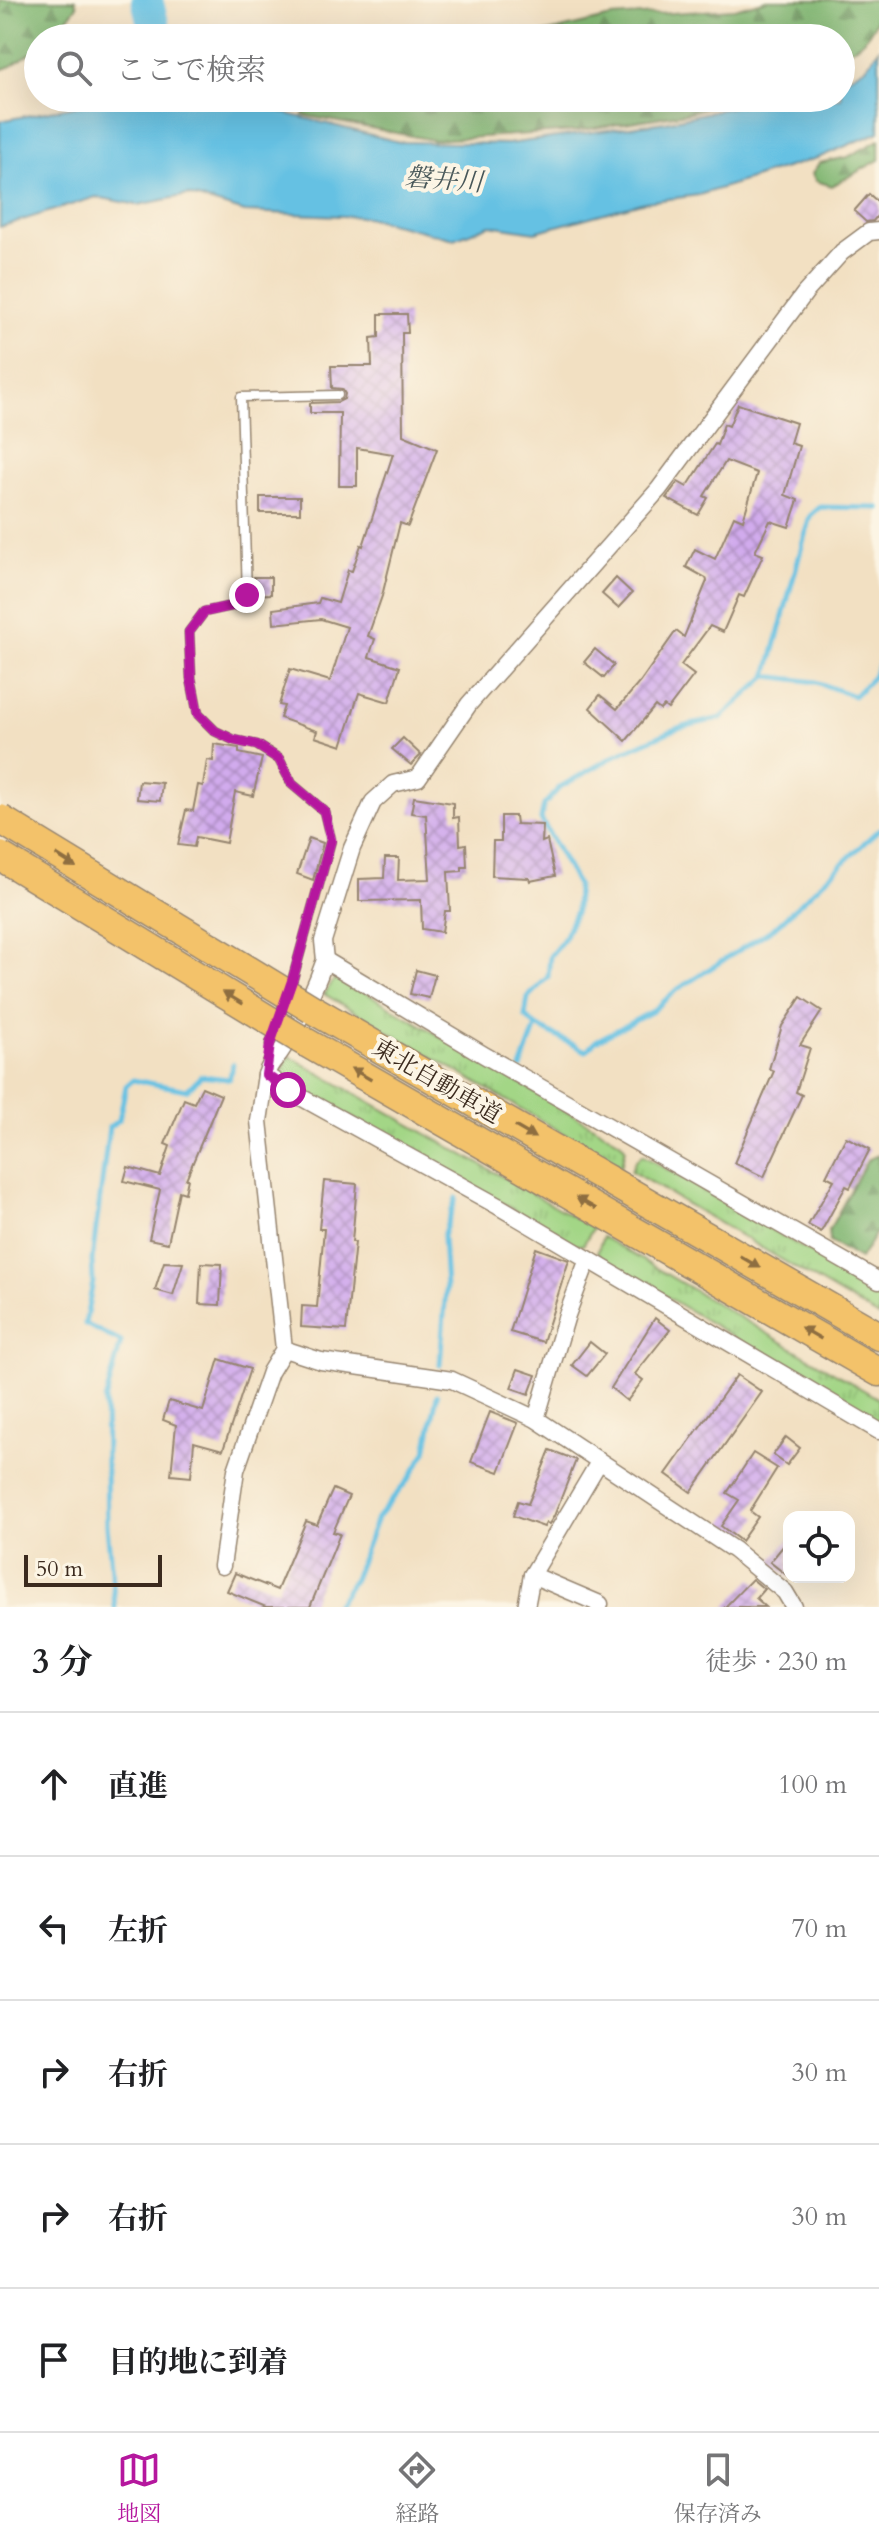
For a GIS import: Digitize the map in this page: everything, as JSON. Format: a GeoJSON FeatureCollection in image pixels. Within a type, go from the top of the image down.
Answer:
{"type":"FeatureCollection","features":[{"type":"Feature","properties":{"kind":"highway","name":"東北自動車道"},"geometry":{"type":"LineString","coordinates":[[0,819],[312,1009],[879,1336]]}},
{"type":"Feature","properties":{"kind":"highway","name":"東北自動車道"},"geometry":{"type":"LineString","coordinates":[[0,856],[300,1039],[879,1372]]}},
{"type":"Feature","properties":{"kind":"street"},"geometry":{"type":"LineString","coordinates":[[268,1069],[281,1052],[315,990],[325,960],[323,941],[352,848],[373,802],[393,784],[418,778],[469,704],[659,489],[805,293],[842,252],[869,232],[879,231]]}},
{"type":"Feature","properties":{"kind":"street"},"geometry":{"type":"LineString","coordinates":[[325,960],[484,1055],[879,1281]]}},
{"type":"Feature","properties":{"kind":"street"},"geometry":{"type":"LineString","coordinates":[[222,1566],[236,1470],[270,1372],[284,1349],[259,1121],[270,1044]]}},
{"type":"Feature","properties":{"kind":"street"},"geometry":{"type":"LineString","coordinates":[[268,1069],[288,1090],[498,1206],[879,1431]]}},
{"type":"Feature","properties":{"kind":"street"},"geometry":{"type":"LineString","coordinates":[[536,1419],[567,1315],[588,1259]]}},
{"type":"Feature","properties":{"kind":"street"},"geometry":{"type":"LineString","coordinates":[[284,1349],[321,1361],[452,1380],[536,1419],[734,1550],[785,1592],[794,1607]]}},
{"type":"Feature","properties":{"kind":"street"},"geometry":{"type":"LineString","coordinates":[[526,1607],[532,1575],[599,1462]]}},
{"type":"Feature","properties":{"kind":"street"},"geometry":{"type":"LineString","coordinates":[[532,1575],[600,1604],[599,1607]]}},
{"type":"Feature","properties":{"kind":"lane"},"geometry":{"type":"LineString","coordinates":[[270,1044],[293,978],[331,840],[324,811],[292,784],[279,759],[257,745],[234,740],[215,731],[198,714],[191,678],[189,632],[204,612],[236,605],[247,595],[241,397],[338,395]]}},
{"type":"Feature","properties":{"kind":"green space"},"geometry":{"type":"Polygon","coordinates":[[[0,0],[75,0],[77,6],[63,24],[24,24],[24,57],[0,70],[0,0]]]}},
{"type":"Feature","properties":{"kind":"green space"},"geometry":{"type":"Polygon","coordinates":[[[767,0],[879,0],[873,27],[855,46],[855,24],[582,24],[611,17],[734,9],[767,0]]]}},
{"type":"Feature","properties":{"kind":"green space"},"geometry":{"type":"Polygon","coordinates":[[[304,112],[691,112],[576,131],[433,140],[303,115],[304,112]]]}},
{"type":"Feature","properties":{"kind":"green space"},"geometry":{"type":"Polygon","coordinates":[[[879,140],[879,160],[832,186],[816,181],[812,174],[819,163],[848,157],[879,140]]]}},
{"type":"Feature","properties":{"kind":"green space"},"geometry":{"type":"Polygon","coordinates":[[[341,978],[620,1142],[625,1148],[621,1167],[324,994],[334,980],[341,978]]]}},
{"type":"Feature","properties":{"kind":"green space"},"geometry":{"type":"Polygon","coordinates":[[[289,1056],[593,1228],[583,1245],[576,1245],[289,1082],[282,1071],[289,1056]]]}},
{"type":"Feature","properties":{"kind":"green space"},"geometry":{"type":"Polygon","coordinates":[[[642,1155],[879,1292],[879,1317],[631,1171],[642,1155]]]}},
{"type":"Feature","properties":{"kind":"green space"},"geometry":{"type":"Polygon","coordinates":[[[878,1155],[879,1228],[860,1259],[830,1242],[828,1232],[867,1160],[878,1155]]]}},
{"type":"Feature","properties":{"kind":"green space"},"geometry":{"type":"Polygon","coordinates":[[[603,1237],[879,1399],[879,1425],[601,1257],[597,1252],[603,1237]]]}},
{"type":"Feature","properties":{"kind":"water","name":"磐井川"},"geometry":{"type":"Polygon","coordinates":[[[879,49],[879,132],[820,157],[699,195],[645,202],[535,232],[490,225],[454,239],[366,217],[245,212],[188,195],[138,205],[96,197],[0,227],[0,121],[45,112],[280,112],[399,142],[508,144],[666,122],[710,112],[855,112],[855,74],[866,67],[879,49]]]}},
{"type":"Feature","properties":{"kind":"building"},"geometry":{"type":"Polygon","coordinates":[[[869,194],[879,203],[879,214],[873,221],[866,222],[854,211],[869,194]]]}},
{"type":"Feature","properties":{"kind":"building"},"geometry":{"type":"Polygon","coordinates":[[[379,314],[407,314],[408,333],[402,333],[403,435],[437,449],[408,526],[400,523],[382,596],[368,636],[375,639],[369,657],[400,667],[389,702],[359,693],[342,746],[315,737],[317,731],[280,718],[284,706],[279,705],[290,669],[330,681],[347,627],[321,619],[274,624],[273,609],[318,603],[320,598],[338,603],[348,570],[352,571],[363,546],[393,454],[357,448],[357,486],[339,486],[340,413],[310,413],[310,403],[344,399],[342,389],[332,388],[331,366],[372,366],[371,338],[379,337],[379,314]]]}},
{"type":"Feature","properties":{"kind":"building"},"geometry":{"type":"Polygon","coordinates":[[[738,404],[796,423],[790,443],[799,446],[785,495],[798,500],[789,527],[770,521],[755,552],[763,555],[744,597],[739,595],[723,632],[710,626],[681,665],[694,675],[668,709],[664,706],[660,710],[655,706],[626,741],[590,708],[600,695],[617,709],[676,631],[684,637],[707,581],[686,567],[695,549],[715,559],[734,516],[743,520],[757,473],[726,461],[704,496],[708,498],[698,515],[666,498],[678,482],[687,487],[717,445],[724,424],[729,426],[738,404]]]}},
{"type":"Feature","properties":{"kind":"building"},"geometry":{"type":"Polygon","coordinates":[[[260,497],[300,497],[300,513],[260,513],[260,497]]]}},
{"type":"Feature","properties":{"kind":"building"},"geometry":{"type":"Polygon","coordinates":[[[254,577],[271,577],[271,594],[255,595],[254,577]]]}},
{"type":"Feature","properties":{"kind":"building"},"geometry":{"type":"Polygon","coordinates":[[[616,578],[632,593],[618,608],[602,594],[616,578]]]}},
{"type":"Feature","properties":{"kind":"building"},"geometry":{"type":"Polygon","coordinates":[[[595,649],[614,665],[604,678],[584,662],[595,649]]]}},
{"type":"Feature","properties":{"kind":"building"},"geometry":{"type":"Polygon","coordinates":[[[403,738],[421,755],[411,765],[392,749],[403,738]]]}},
{"type":"Feature","properties":{"kind":"building"},"geometry":{"type":"Polygon","coordinates":[[[214,744],[239,748],[239,753],[262,758],[253,796],[235,792],[226,843],[196,837],[194,847],[178,845],[186,810],[193,811],[198,785],[203,786],[207,760],[213,761],[214,744]]]}},
{"type":"Feature","properties":{"kind":"building"},"geometry":{"type":"Polygon","coordinates":[[[139,781],[162,783],[160,801],[137,799],[139,781]]]}},
{"type":"Feature","properties":{"kind":"building"},"geometry":{"type":"Polygon","coordinates":[[[414,797],[453,803],[453,818],[459,817],[460,845],[466,844],[467,867],[462,867],[462,871],[448,872],[450,911],[445,911],[442,932],[422,929],[421,900],[359,901],[359,879],[384,878],[385,858],[399,858],[398,880],[430,879],[426,815],[411,813],[414,797]]]}},
{"type":"Feature","properties":{"kind":"building"},"geometry":{"type":"Polygon","coordinates":[[[501,816],[515,816],[516,824],[543,825],[542,842],[547,840],[555,876],[530,881],[529,878],[492,876],[493,841],[501,841],[501,816]]]}},
{"type":"Feature","properties":{"kind":"building"},"geometry":{"type":"Polygon","coordinates":[[[309,838],[323,843],[313,880],[297,874],[309,838]]]}},
{"type":"Feature","properties":{"kind":"building"},"geometry":{"type":"Polygon","coordinates":[[[416,970],[435,975],[429,998],[410,994],[416,970]]]}},
{"type":"Feature","properties":{"kind":"building"},"geometry":{"type":"Polygon","coordinates":[[[801,997],[822,1011],[800,1045],[810,1048],[796,1092],[802,1095],[764,1177],[734,1163],[774,1071],[769,1069],[782,1026],[801,997]]]}},
{"type":"Feature","properties":{"kind":"building"},"geometry":{"type":"Polygon","coordinates":[[[202,1087],[221,1095],[186,1179],[185,1193],[179,1191],[168,1243],[149,1239],[160,1190],[124,1181],[128,1167],[160,1176],[170,1146],[165,1144],[184,1099],[194,1103],[202,1087]]]}},
{"type":"Feature","properties":{"kind":"building"},"geometry":{"type":"Polygon","coordinates":[[[846,1137],[870,1149],[850,1188],[846,1186],[821,1232],[808,1225],[834,1180],[826,1176],[846,1137]]]}},
{"type":"Feature","properties":{"kind":"building"},"geometry":{"type":"Polygon","coordinates":[[[324,1181],[357,1184],[346,1330],[301,1327],[302,1306],[317,1307],[324,1229],[319,1229],[324,1181]]]}},
{"type":"Feature","properties":{"kind":"building"},"geometry":{"type":"Polygon","coordinates":[[[536,1248],[569,1260],[543,1342],[510,1332],[536,1248]]]}},
{"type":"Feature","properties":{"kind":"building"},"geometry":{"type":"Polygon","coordinates":[[[164,1262],[183,1263],[173,1295],[155,1290],[164,1262]]]}},
{"type":"Feature","properties":{"kind":"building"},"geometry":{"type":"Polygon","coordinates":[[[201,1263],[222,1264],[220,1305],[199,1304],[201,1263]]]}},
{"type":"Feature","properties":{"kind":"building"},"geometry":{"type":"Polygon","coordinates":[[[655,1318],[670,1330],[635,1374],[643,1380],[627,1401],[611,1388],[655,1318]]]}},
{"type":"Feature","properties":{"kind":"building"},"geometry":{"type":"Polygon","coordinates":[[[590,1342],[605,1354],[587,1376],[572,1365],[590,1342]]]}},
{"type":"Feature","properties":{"kind":"building"},"geometry":{"type":"Polygon","coordinates":[[[219,1359],[250,1369],[223,1450],[194,1442],[191,1477],[171,1475],[176,1425],[163,1420],[169,1401],[203,1411],[219,1359]]]}},
{"type":"Feature","properties":{"kind":"building"},"geometry":{"type":"Polygon","coordinates":[[[518,1369],[536,1375],[529,1394],[511,1388],[518,1369]]]}},
{"type":"Feature","properties":{"kind":"building"},"geometry":{"type":"Polygon","coordinates":[[[737,1375],[762,1392],[691,1492],[666,1474],[737,1375]]]}},
{"type":"Feature","properties":{"kind":"building"},"geometry":{"type":"Polygon","coordinates":[[[490,1412],[518,1423],[499,1472],[471,1462],[490,1412]]]}},
{"type":"Feature","properties":{"kind":"building"},"geometry":{"type":"Polygon","coordinates":[[[786,1437],[800,1448],[787,1465],[773,1455],[786,1437]]]}},
{"type":"Feature","properties":{"kind":"building"},"geometry":{"type":"Polygon","coordinates":[[[550,1450],[576,1460],[554,1516],[544,1527],[513,1516],[518,1501],[528,1504],[550,1450]]]}},
{"type":"Feature","properties":{"kind":"building"},"geometry":{"type":"Polygon","coordinates":[[[753,1453],[777,1468],[750,1511],[758,1517],[741,1541],[721,1526],[739,1500],[727,1493],[753,1453]]]}},
{"type":"Feature","properties":{"kind":"building"},"geometry":{"type":"Polygon","coordinates":[[[333,1489],[349,1496],[333,1532],[340,1534],[310,1607],[266,1607],[227,1591],[235,1573],[277,1590],[306,1521],[317,1525],[333,1489]]]}},
{"type":"Feature","properties":{"kind":"building"},"geometry":{"type":"Polygon","coordinates":[[[783,1546],[783,1572],[770,1562],[783,1546]]]}},
{"type":"Feature","properties":{"kind":"building"},"geometry":{"type":"Polygon","coordinates":[[[752,1579],[764,1589],[756,1598],[766,1607],[725,1607],[752,1579]]]}},
{"type":"Feature","properties":{"kind":"waterway"},"geometry":{"type":"LineString","coordinates":[[147,0],[153,24]]}},
{"type":"Feature","properties":{"kind":"waterway"},"geometry":{"type":"LineString","coordinates":[[767,676],[810,516],[820,507],[879,508]]}},
{"type":"Feature","properties":{"kind":"waterway"},"geometry":{"type":"LineString","coordinates":[[521,1068],[536,1026],[525,1016],[528,997],[548,977],[550,956],[563,940],[576,911],[577,885],[541,819],[544,805],[560,787],[618,754],[678,728],[721,718],[767,676],[816,682],[854,696],[873,677],[879,663]]}},
{"type":"Feature","properties":{"kind":"waterway"},"geometry":{"type":"LineString","coordinates":[[536,1026],[586,1051],[596,1041],[653,1011],[675,991],[774,928],[879,829]]}},
{"type":"Feature","properties":{"kind":"waterway"},"geometry":{"type":"LineString","coordinates":[[115,1607],[107,1526],[105,1401],[121,1342],[85,1324],[93,1282],[92,1260],[109,1127],[119,1120],[126,1086],[133,1080],[187,1090],[201,1076],[229,1079],[233,1064]]}},
{"type":"Feature","properties":{"kind":"waterway"},"geometry":{"type":"LineString","coordinates":[[440,1365],[446,1288],[443,1236],[456,1198]]}},
{"type":"Feature","properties":{"kind":"waterway"},"geometry":{"type":"LineString","coordinates":[[335,1607],[354,1579],[377,1518],[409,1479],[426,1452],[437,1395]]}},
{"type":"Feature","properties":{"kind":"route"},"geometry":{"type":"LineString","coordinates":[[247,595],[236,605],[204,612],[189,632],[191,678],[198,714],[215,731],[234,740],[257,745],[279,759],[292,784],[324,811],[331,840],[293,978],[270,1044],[266,1075],[288,1090]]}}]}
